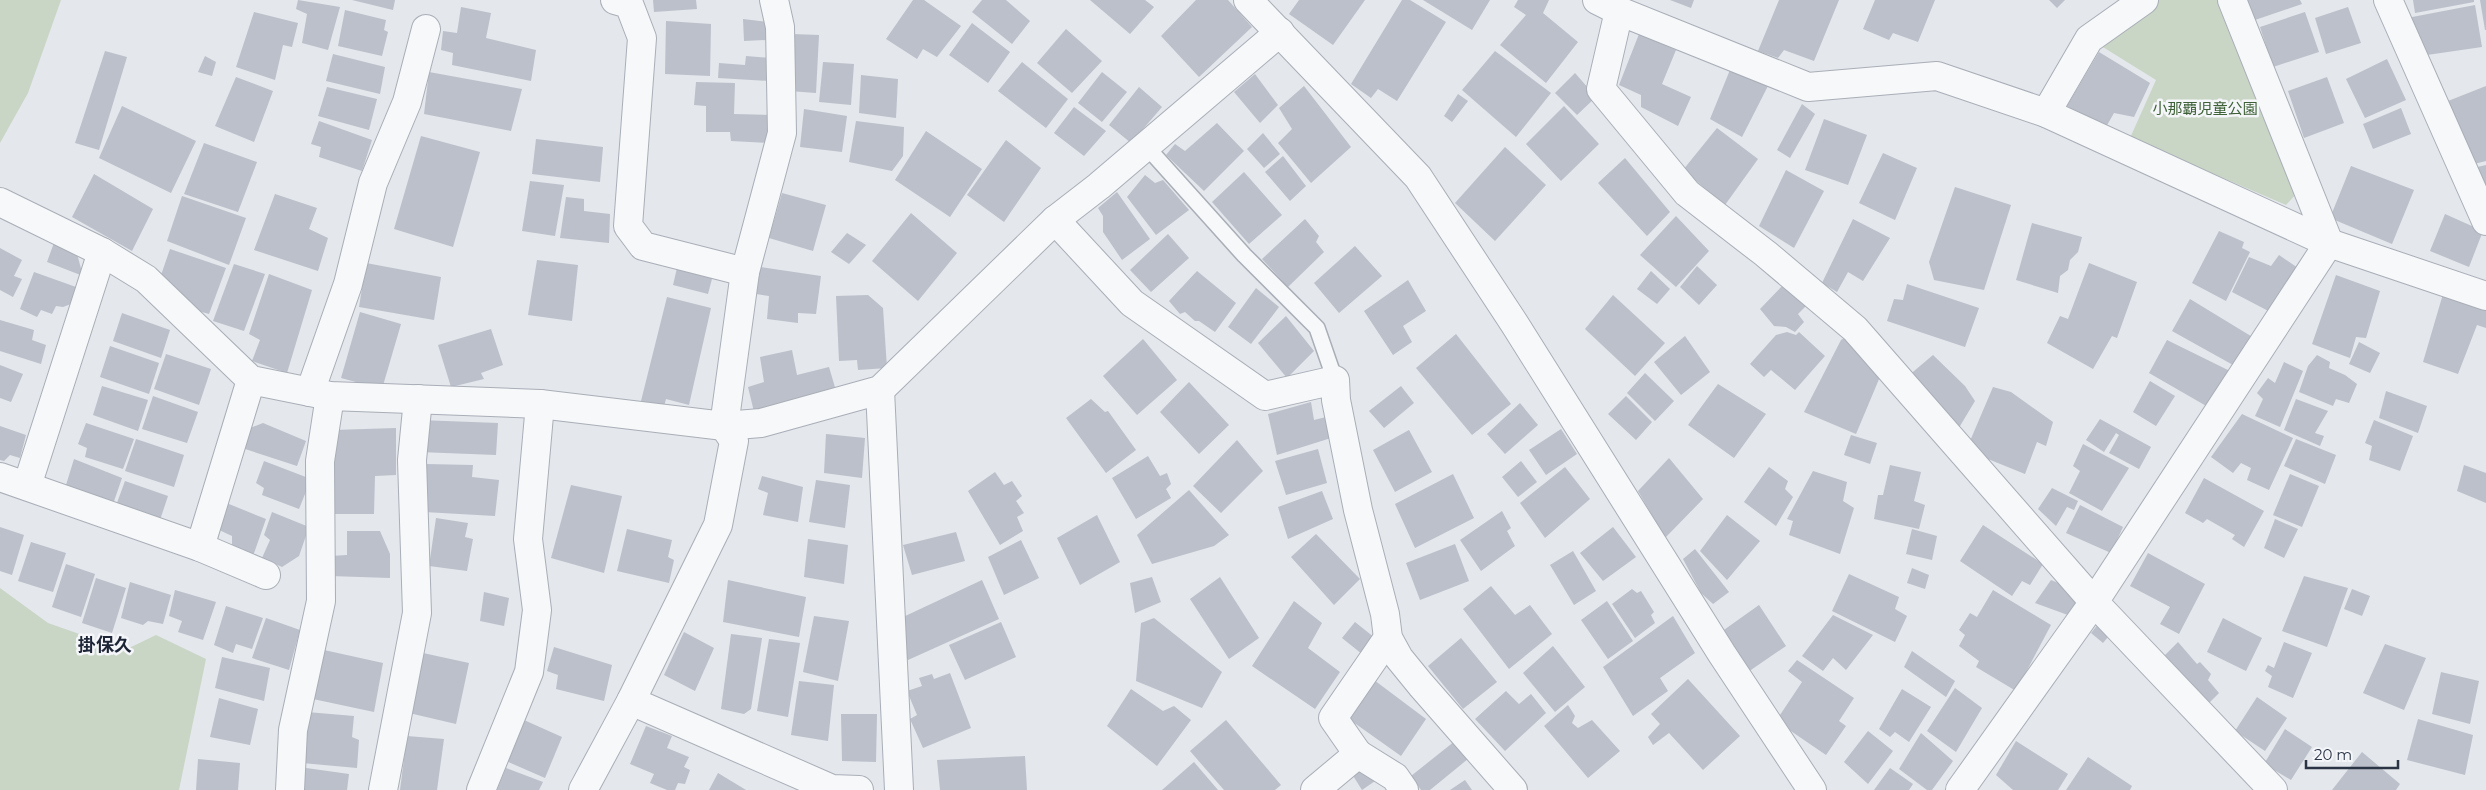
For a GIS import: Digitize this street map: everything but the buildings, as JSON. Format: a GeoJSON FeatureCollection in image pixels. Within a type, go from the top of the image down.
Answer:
{"type":"FeatureCollection","features":[{"type":"Feature","properties":{"kind":"street"},"geometry":{"type":"LineString","coordinates":[[615,0],[629,4],[642,38],[628,226],[643,246],[745,272]]}},
{"type":"Feature","properties":{"kind":"street"},"geometry":{"type":"LineString","coordinates":[[584,790],[631,701],[718,525],[734,441],[724,426],[745,272],[782,133],[780,27],[774,0]]}},
{"type":"Feature","properties":{"kind":"street"},"geometry":{"type":"LineString","coordinates":[[1248,0],[1418,177],[1514,323],[1722,654],[1812,790]]}},
{"type":"Feature","properties":{"kind":"street"},"geometry":{"type":"LineString","coordinates":[[2046,113],[2089,39],[2144,0]]}},
{"type":"Feature","properties":{"kind":"street"},"geometry":{"type":"LineString","coordinates":[[2232,0],[2329,243]]}},
{"type":"Feature","properties":{"kind":"street"},"geometry":{"type":"LineString","coordinates":[[2388,0],[2486,221]]}},
{"type":"Feature","properties":{"kind":"street"},"geometry":{"type":"LineString","coordinates":[[2273,790],[2094,602],[1855,328],[1766,254],[1687,193],[1601,89],[1608,6],[1808,87],[1937,76],[2046,113],[2329,243],[2486,296]]}},
{"type":"Feature","properties":{"kind":"street"},"geometry":{"type":"LineString","coordinates":[[290,790],[292,730],[321,601],[320,394],[373,183],[408,102],[426,29]]}},
{"type":"Feature","properties":{"kind":"street"},"geometry":{"type":"LineString","coordinates":[[0,202],[102,252],[146,279],[251,380],[320,394],[418,400],[540,404],[724,426],[761,424],[880,390],[1055,220],[1146,146],[1280,32]]}},
{"type":"Feature","properties":{"kind":"street"},"geometry":{"type":"LineString","coordinates":[[1055,220],[1132,303],[1265,396],[1335,380],[1336,400],[1358,510],[1385,614],[1388,638],[1399,658],[1421,685],[1513,790]]}},
{"type":"Feature","properties":{"kind":"street"},"geometry":{"type":"LineString","coordinates":[[1960,790],[2094,602],[2329,243]]}},
{"type":"Feature","properties":{"kind":"street"},"geometry":{"type":"LineString","coordinates":[[27,486],[102,252]]}},
{"type":"Feature","properties":{"kind":"street"},"geometry":{"type":"LineString","coordinates":[[200,547],[251,380]]}},
{"type":"Feature","properties":{"kind":"street"},"geometry":{"type":"LineString","coordinates":[[880,390],[900,790]]}},
{"type":"Feature","properties":{"kind":"street"},"geometry":{"type":"LineString","coordinates":[[383,790],[417,613],[412,460],[418,400]]}},
{"type":"Feature","properties":{"kind":"street"},"geometry":{"type":"LineString","coordinates":[[480,790],[529,672],[537,610],[528,539],[540,404]]}},
{"type":"Feature","properties":{"kind":"street"},"geometry":{"type":"LineString","coordinates":[[0,477],[200,547],[266,575]]}},
{"type":"Feature","properties":{"kind":"street"},"geometry":{"type":"LineString","coordinates":[[1388,638],[1333,718],[1358,754],[1395,777],[1404,790]]}},
{"type":"Feature","properties":{"kind":"street"},"geometry":{"type":"LineString","coordinates":[[631,701],[832,789],[859,790]]}},
{"type":"Feature","properties":{"kind":"street"},"geometry":{"type":"LineString","coordinates":[[1315,790],[1358,754]]}},
{"type":"Feature","properties":{"kind":"lane"},"geometry":{"type":"LineString","coordinates":[[1146,146],[1244,255],[1317,328],[1335,380]]}},
{"type":"Feature","properties":{"kind":"green space"},"geometry":{"type":"Polygon","coordinates":[[[0,0],[61,0],[28,93],[0,143],[0,0]]]}},
{"type":"Feature","properties":{"kind":"green space","name":"小那覇児童公園"},"geometry":{"type":"Polygon","coordinates":[[[2159,0],[2224,0],[2298,192],[2286,205],[2130,138],[2156,80],[2098,44],[2159,0]]]}},
{"type":"Feature","properties":{"kind":"green space"},"geometry":{"type":"Polygon","coordinates":[[[0,588],[48,623],[125,650],[156,635],[206,659],[179,790],[0,790],[0,588]]]}},
{"type":"Feature","properties":{"kind":"district","name":"掛保久"},"geometry":{"type":"Point","coordinates":[105,645]}}]}
